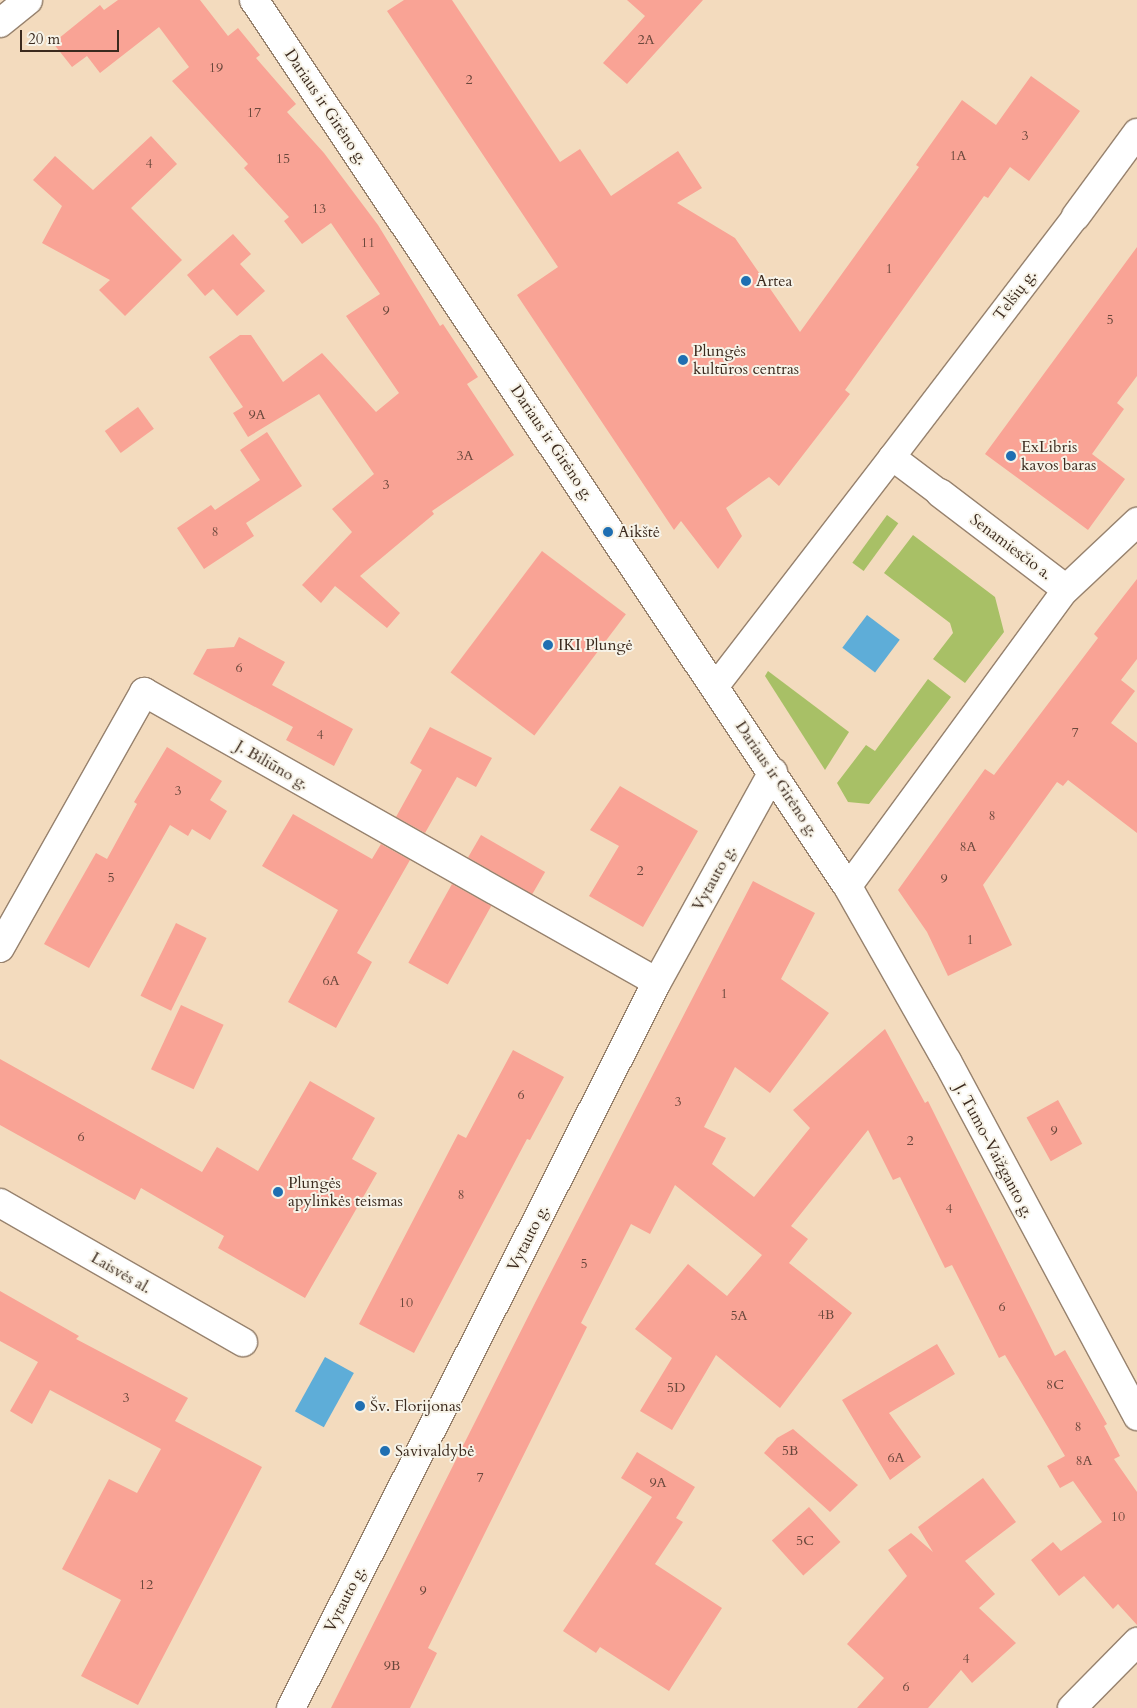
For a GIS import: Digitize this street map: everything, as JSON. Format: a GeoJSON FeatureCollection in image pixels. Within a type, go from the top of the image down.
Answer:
{"type":"FeatureCollection","features":[{"type":"Feature","properties":{"kind":"main road"},"geometry":{"type":"LineString","coordinates":[[0,23],[28,0]]}},
{"type":"Feature","properties":{"kind":"main road","name":"Dariaus ir Girėno g."},"geometry":{"type":"LineString","coordinates":[[254,0],[773,772],[848,887]]}},
{"type":"Feature","properties":{"kind":"main road","name":"Telšių g."},"geometry":{"type":"LineString","coordinates":[[1076,216],[1137,133]]}},
{"type":"Feature","properties":{"kind":"main road","name":"Senamiesčio a."},"geometry":{"type":"LineString","coordinates":[[940,493],[1066,590]]}},
{"type":"Feature","properties":{"kind":"main road"},"geometry":{"type":"LineString","coordinates":[[1066,590],[1137,522]]}},
{"type":"Feature","properties":{"kind":"main road","name":"J. Biliūno g."},"geometry":{"type":"LineString","coordinates":[[0,948],[144,692],[657,982]]}},
{"type":"Feature","properties":{"kind":"main road","name":"Vytauto g."},"geometry":{"type":"LineString","coordinates":[[291,1708],[657,982],[773,772]]}},
{"type":"Feature","properties":{"kind":"main road","name":"J. Tumo-Vaižganto g."},"geometry":{"type":"LineString","coordinates":[[848,887],[1130,1386],[1137,1416]]}},
{"type":"Feature","properties":{"kind":"main road","name":"Laisvės al."},"geometry":{"type":"LineString","coordinates":[[0,1203],[243,1342]]}},
{"type":"Feature","properties":{"kind":"main road"},"geometry":{"type":"LineString","coordinates":[[1072,1708],[1137,1642]]}},
{"type":"Feature","properties":{"kind":"street","name":"Telšių g."},"geometry":{"type":"LineString","coordinates":[[892,457],[1076,216]]}},
{"type":"Feature","properties":{"kind":"street"},"geometry":{"type":"LineString","coordinates":[[715,687],[892,457]]}},
{"type":"Feature","properties":{"kind":"street","name":"Senamiesčio a."},"geometry":{"type":"LineString","coordinates":[[892,457],[940,493]]}},
{"type":"Feature","properties":{"kind":"street","name":"Senamiesčio a."},"geometry":{"type":"LineString","coordinates":[[848,887],[1066,590]]}},
{"type":"Feature","properties":{"kind":"green space"},"geometry":{"type":"Polygon","coordinates":[[[887,515],[898,523],[864,571],[852,563],[887,515]]]}},
{"type":"Feature","properties":{"kind":"green space"},"geometry":{"type":"Polygon","coordinates":[[[913,535],[995,597],[1004,632],[965,683],[933,659],[953,633],[950,623],[884,573],[913,535]]]}},
{"type":"Feature","properties":{"kind":"green space"},"geometry":{"type":"Polygon","coordinates":[[[768,671],[849,732],[825,770],[765,676],[768,671]]]}},
{"type":"Feature","properties":{"kind":"green space"},"geometry":{"type":"Polygon","coordinates":[[[928,679],[951,697],[869,804],[848,802],[837,783],[866,745],[875,751],[928,679]]]}},
{"type":"Feature","properties":{"kind":"water"},"geometry":{"type":"Polygon","coordinates":[[[867,615],[900,640],[875,672],[842,648],[867,615]]]}},
{"type":"Feature","properties":{"kind":"water"},"geometry":{"type":"Polygon","coordinates":[[[325,1357],[354,1373],[324,1427],[295,1411],[325,1357]]]}},
{"type":"Feature","properties":{"kind":"building"},"geometry":{"type":"Polygon","coordinates":[[[118,0],[200,0],[228,36],[238,28],[260,55],[256,58],[296,104],[287,112],[324,153],[378,225],[440,326],[443,324],[478,377],[467,384],[514,455],[432,511],[434,514],[360,576],[400,613],[387,628],[335,586],[321,603],[302,585],[352,532],[332,509],[374,474],[319,394],[248,437],[233,413],[243,407],[209,357],[240,335],[251,335],[283,382],[322,353],[376,412],[399,393],[346,316],[380,294],[331,223],[302,244],[284,221],[289,217],[244,168],[248,164],[172,81],[189,67],[159,27],[100,73],[87,56],[72,67],[53,43],[100,5],[104,10],[118,0]]]}},
{"type":"Feature","properties":{"kind":"building"},"geometry":{"type":"Polygon","coordinates":[[[404,0],[452,0],[560,162],[580,149],[611,196],[678,151],[702,188],[677,203],[735,238],[800,332],[919,167],[916,165],[962,100],[996,125],[1031,76],[1080,111],[1029,181],[1010,167],[988,198],[984,196],[845,390],[850,394],[779,486],[769,477],[726,508],[742,536],[718,569],[681,521],[674,530],[517,295],[558,267],[387,11],[404,0]]]}},
{"type":"Feature","properties":{"kind":"building"},"geometry":{"type":"Polygon","coordinates":[[[627,0],[703,0],[627,84],[603,63],[645,16],[627,0]]]}},
{"type":"Feature","properties":{"kind":"building"},"geometry":{"type":"Polygon","coordinates":[[[151,136],[177,164],[131,208],[182,260],[125,316],[99,290],[110,280],[42,243],[62,206],[33,180],[55,156],[93,190],[151,136]]]}},
{"type":"Feature","properties":{"kind":"building"},"geometry":{"type":"Polygon","coordinates":[[[233,234],[251,254],[240,264],[265,291],[237,316],[213,289],[205,296],[187,275],[233,234]]]}},
{"type":"Feature","properties":{"kind":"building"},"geometry":{"type":"Polygon","coordinates":[[[1137,247],[1137,376],[1117,403],[1124,409],[1092,454],[1125,479],[1088,530],[985,454],[1137,247]]]}},
{"type":"Feature","properties":{"kind":"building"},"geometry":{"type":"Polygon","coordinates":[[[138,407],[154,429],[121,453],[105,431],[138,407]]]}},
{"type":"Feature","properties":{"kind":"building"},"geometry":{"type":"Polygon","coordinates":[[[267,432],[302,486],[246,523],[254,536],[204,569],[177,528],[211,505],[215,510],[260,480],[240,450],[267,432]]]}},
{"type":"Feature","properties":{"kind":"building"},"geometry":{"type":"Polygon","coordinates":[[[542,551],[626,614],[534,736],[451,672],[542,551]]]}},
{"type":"Feature","properties":{"kind":"building"},"geometry":{"type":"Polygon","coordinates":[[[1137,579],[1137,659],[1121,680],[1135,691],[1111,723],[1137,743],[1137,833],[1068,780],[1063,786],[1057,782],[983,885],[1012,945],[948,976],[927,932],[898,890],[985,769],[994,775],[1098,638],[1094,634],[1137,579]]]}},
{"type":"Feature","properties":{"kind":"building"},"geometry":{"type":"Polygon","coordinates":[[[239,637],[285,662],[272,685],[353,729],[334,766],[286,740],[293,727],[193,674],[207,649],[234,647],[239,637]]]}},
{"type":"Feature","properties":{"kind":"building"},"geometry":{"type":"Polygon","coordinates":[[[430,727],[492,758],[476,787],[457,777],[425,833],[396,817],[422,770],[410,763],[430,727]]]}},
{"type":"Feature","properties":{"kind":"building"},"geometry":{"type":"Polygon","coordinates":[[[167,747],[222,781],[210,800],[227,811],[210,840],[192,829],[188,836],[170,825],[89,968],[44,944],[96,853],[107,859],[137,804],[134,802],[167,747]]]}},
{"type":"Feature","properties":{"kind":"building"},"geometry":{"type":"Polygon","coordinates":[[[620,786],[698,831],[643,927],[589,896],[619,846],[590,830],[620,786]]]}},
{"type":"Feature","properties":{"kind":"building"},"geometry":{"type":"Polygon","coordinates":[[[293,814],[372,859],[381,844],[410,860],[357,953],[372,962],[336,1028],[288,1002],[338,910],[262,866],[293,814]]]}},
{"type":"Feature","properties":{"kind":"building"},"geometry":{"type":"Polygon","coordinates":[[[481,835],[545,872],[532,895],[468,858],[481,835]]]}},
{"type":"Feature","properties":{"kind":"building"},"geometry":{"type":"Polygon","coordinates":[[[753,881],[815,913],[781,979],[829,1013],[770,1093],[735,1067],[704,1127],[726,1138],[712,1164],[754,1197],[810,1128],[793,1110],[885,1029],[925,1103],[928,1101],[1055,1356],[1065,1350],[1107,1424],[1104,1426],[1120,1456],[1114,1459],[1137,1492],[1137,1625],[1118,1604],[1113,1609],[1084,1576],[1059,1596],[1031,1560],[1053,1542],[1061,1551],[1102,1522],[1073,1481],[1060,1488],[1047,1466],[1065,1456],[1005,1355],[999,1358],[952,1265],[945,1268],[900,1177],[893,1180],[868,1130],[791,1226],[808,1239],[789,1263],[852,1313],[780,1408],[716,1355],[672,1430],[640,1411],[672,1358],[635,1329],[688,1264],[727,1296],[762,1255],[675,1185],[650,1234],[631,1224],[581,1323],[587,1327],[428,1648],[437,1653],[410,1708],[331,1708],[536,1301],[753,881]]]}},
{"type":"Feature","properties":{"kind":"building"},"geometry":{"type":"Polygon","coordinates":[[[452,884],[491,906],[448,985],[408,963],[452,884]]]}},
{"type":"Feature","properties":{"kind":"building"},"geometry":{"type":"Polygon","coordinates":[[[176,923],[207,938],[171,1011],[140,996],[176,923]]]}},
{"type":"Feature","properties":{"kind":"building"},"geometry":{"type":"Polygon","coordinates":[[[181,1005],[224,1025],[194,1089],[151,1069],[181,1005]]]}},
{"type":"Feature","properties":{"kind":"building"},"geometry":{"type":"Polygon","coordinates":[[[513,1050],[564,1077],[530,1140],[527,1139],[414,1353],[359,1324],[458,1134],[466,1138],[513,1050]]]}},
{"type":"Feature","properties":{"kind":"building","name":"Plungės apylinkės teismas"},"geometry":{"type":"Polygon","coordinates":[[[0,1059],[202,1172],[217,1147],[258,1171],[310,1081],[375,1118],[352,1159],[377,1173],[305,1298],[218,1248],[224,1236],[141,1188],[135,1200],[0,1125],[0,1059]]]}},
{"type":"Feature","properties":{"kind":"building"},"geometry":{"type":"Polygon","coordinates":[[[1058,1100],[1082,1144],[1051,1161],[1027,1117],[1058,1100]]]}},
{"type":"Feature","properties":{"kind":"building"},"geometry":{"type":"Polygon","coordinates":[[[0,1291],[79,1336],[76,1339],[188,1398],[175,1421],[262,1467],[138,1705],[81,1676],[121,1600],[62,1569],[109,1479],[137,1493],[161,1449],[50,1390],[32,1424],[10,1411],[38,1362],[0,1341],[0,1291]]]}},
{"type":"Feature","properties":{"kind":"building"},"geometry":{"type":"Polygon","coordinates":[[[937,1344],[955,1374],[889,1413],[921,1457],[890,1480],[842,1400],[937,1344]]]}},
{"type":"Feature","properties":{"kind":"building"},"geometry":{"type":"Polygon","coordinates":[[[793,1429],[858,1485],[830,1512],[764,1453],[777,1438],[793,1429]]]}},
{"type":"Feature","properties":{"kind":"building"},"geometry":{"type":"Polygon","coordinates":[[[637,1452],[695,1487],[676,1518],[683,1522],[655,1564],[722,1608],[669,1691],[600,1647],[596,1653],[563,1631],[652,1497],[621,1478],[637,1452]]]}},
{"type":"Feature","properties":{"kind":"building"},"geometry":{"type":"Polygon","coordinates":[[[983,1478],[1016,1522],[965,1561],[995,1594],[979,1608],[1016,1643],[972,1683],[961,1670],[928,1708],[857,1708],[884,1678],[847,1644],[907,1576],[888,1550],[911,1533],[933,1552],[918,1527],[983,1478]]]}},
{"type":"Feature","properties":{"kind":"building"},"geometry":{"type":"Polygon","coordinates":[[[809,1507],[840,1542],[803,1575],[772,1540],[809,1507]]]}},
{"type":"Feature","properties":{"kind":"place","name":"Artea"},"geometry":{"type":"Point","coordinates":[746,281]}},
{"type":"Feature","properties":{"kind":"place","name":"Plungės kultūros centras"},"geometry":{"type":"Point","coordinates":[683,360]}},
{"type":"Feature","properties":{"kind":"place","name":"ExLibris kavos baras"},"geometry":{"type":"Point","coordinates":[1011,456]}},
{"type":"Feature","properties":{"kind":"place","name":"Aikštė"},"geometry":{"type":"Point","coordinates":[608,532]}},
{"type":"Feature","properties":{"kind":"place","name":"IKI Plungė"},"geometry":{"type":"Point","coordinates":[548,645]}},
{"type":"Feature","properties":{"kind":"place","name":"Plungės apylinkės teismas"},"geometry":{"type":"Point","coordinates":[278,1192]}},
{"type":"Feature","properties":{"kind":"place","name":"Šv. Florijonas"},"geometry":{"type":"Point","coordinates":[360,1406]}},
{"type":"Feature","properties":{"kind":"place","name":"Savivaldybė"},"geometry":{"type":"Point","coordinates":[385,1451]}}]}
